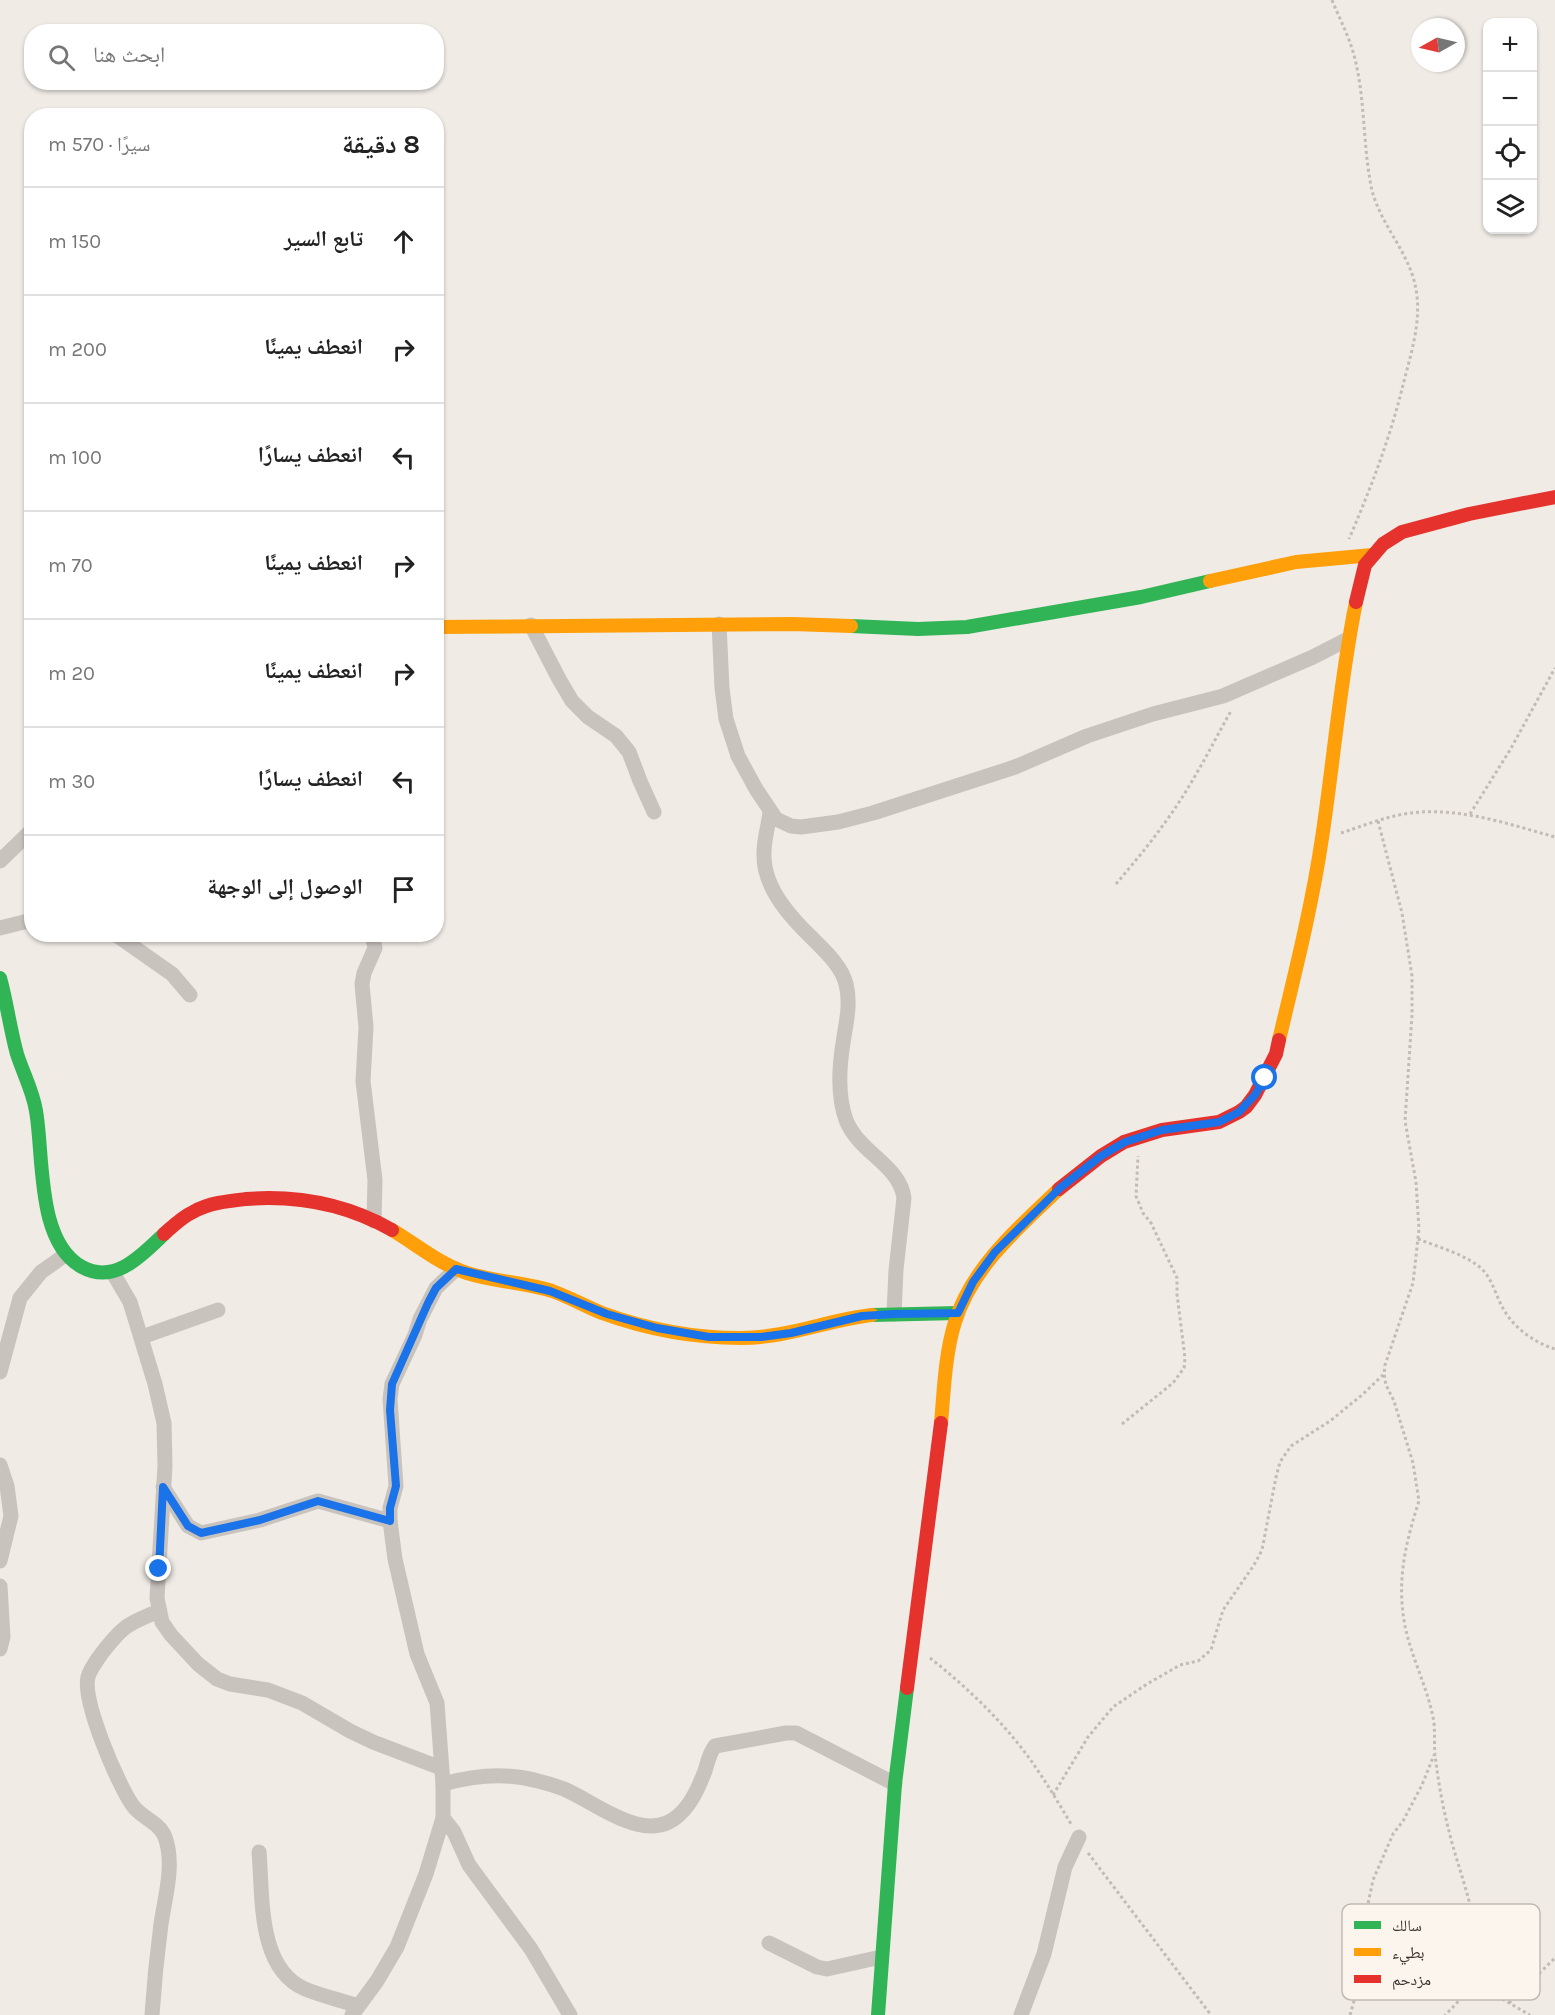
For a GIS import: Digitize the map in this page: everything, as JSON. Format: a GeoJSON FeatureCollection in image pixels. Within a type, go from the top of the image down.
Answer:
{"type":"FeatureCollection","features":[{"type":"Feature","properties":{"kind":"street"},"geometry":{"type":"LineString","coordinates":[[878,2015],[895,1784],[935,1476],[946,1372],[958,1313],[973,1282],[995,1252],[1060,1188],[1101,1156],[1125,1142],[1162,1130],[1219,1122],[1239,1112],[1255,1095],[1276,1054],[1284,1026],[1322,839],[1348,639],[1360,579],[1372,555],[1390,539],[1415,528],[1555,497]]}},
{"type":"Feature","properties":{"kind":"street"},"geometry":{"type":"LineString","coordinates":[[444,627],[792,624],[918,629],[967,627],[1141,597],[1296,562],[1372,555]]}},
{"type":"Feature","properties":{"kind":"street"},"geometry":{"type":"LineString","coordinates":[[719,624],[726,719],[738,756],[770,811],[783,824],[801,827],[838,822],[873,813],[1015,767],[1087,736],[1153,714],[1223,696],[1313,657],[1348,639]]}},
{"type":"Feature","properties":{"kind":"street"},"geometry":{"type":"LineString","coordinates":[[531,625],[572,701],[588,717],[616,736],[629,752],[654,812]]}},
{"type":"Feature","properties":{"kind":"street"},"geometry":{"type":"LineString","coordinates":[[770,811],[764,855],[769,880],[787,911],[832,960],[846,983],[848,1009],[839,1080],[845,1118],[858,1142],[892,1173],[902,1188],[894,1314]]}},
{"type":"Feature","properties":{"kind":"street"},"geometry":{"type":"LineString","coordinates":[[0,861],[24,838]]}},
{"type":"Feature","properties":{"kind":"street"},"geometry":{"type":"LineString","coordinates":[[0,928],[24,922]]}},
{"type":"Feature","properties":{"kind":"street"},"geometry":{"type":"LineString","coordinates":[[126,942],[172,974],[190,995]]}},
{"type":"Feature","properties":{"kind":"street"},"geometry":{"type":"LineString","coordinates":[[374,942],[375,948],[364,973],[362,984],[366,1027],[363,1081],[375,1180],[374,1221]]}},
{"type":"Feature","properties":{"kind":"street"},"geometry":{"type":"LineString","coordinates":[[0,978],[15,1045],[36,1108],[41,1171],[54,1232],[58,1245],[65,1255],[82,1269],[102,1274],[122,1270],[158,1241],[172,1226],[193,1211],[221,1203],[291,1198],[353,1212],[374,1221],[456,1269],[550,1291],[607,1314],[647,1326],[709,1337],[761,1337],[791,1333],[862,1316],[958,1313]]}},
{"type":"Feature","properties":{"kind":"street"},"geometry":{"type":"LineString","coordinates":[[0,1372],[20,1298],[41,1272],[65,1255]]}},
{"type":"Feature","properties":{"kind":"street"},"geometry":{"type":"LineString","coordinates":[[259,1852],[266,1934],[273,1958],[288,1976],[303,1988],[355,2010],[377,1981],[397,1947],[426,1874],[443,1818],[437,1703],[417,1654],[397,1569],[390,1521],[390,1508],[396,1486],[390,1410],[392,1384],[420,1319],[436,1288],[456,1269]]}},
{"type":"Feature","properties":{"kind":"street"},"geometry":{"type":"LineString","coordinates":[[113,1273],[130,1302],[142,1337],[164,1423],[162,1544],[157,1598],[159,1611],[162,1622],[171,1635],[217,1679],[230,1684],[268,1690],[292,1699],[442,1776],[464,1778],[495,1774],[522,1778],[563,1789],[632,1824],[654,1826],[668,1823],[680,1815],[699,1785],[709,1755],[715,1746],[786,1733],[796,1733],[895,1784]]}},
{"type":"Feature","properties":{"kind":"street"},"geometry":{"type":"LineString","coordinates":[[142,1337],[218,1310]]}},
{"type":"Feature","properties":{"kind":"street"},"geometry":{"type":"LineString","coordinates":[[0,1465],[7,1486],[11,1516],[0,1561]]}},
{"type":"Feature","properties":{"kind":"street"},"geometry":{"type":"LineString","coordinates":[[163,1487],[188,1526],[201,1533],[260,1520],[318,1501],[390,1521]]}},
{"type":"Feature","properties":{"kind":"street"},"geometry":{"type":"LineString","coordinates":[[0,1586],[3,1637],[0,1649]]}},
{"type":"Feature","properties":{"kind":"street"},"geometry":{"type":"LineString","coordinates":[[152,2015],[167,1883],[168,1860],[165,1838],[159,1827],[133,1806],[106,1755],[90,1698],[88,1678],[97,1660],[118,1631],[159,1611]]}},
{"type":"Feature","properties":{"kind":"street"},"geometry":{"type":"LineString","coordinates":[[443,1818],[454,1832],[469,1865],[531,1949],[570,2015]]}},
{"type":"Feature","properties":{"kind":"street"},"geometry":{"type":"LineString","coordinates":[[1020,2015],[1044,1954],[1065,1867],[1079,1837]]}},
{"type":"Feature","properties":{"kind":"street"},"geometry":{"type":"LineString","coordinates":[[769,1943],[827,1970],[881,1957]]}},
{"type":"Feature","properties":{"kind":"path"},"geometry":{"type":"LineString","coordinates":[[1332,0],[1348,35],[1355,60],[1372,188],[1382,218],[1413,278],[1418,317],[1412,352],[1395,418],[1363,508],[1342,558]]}},
{"type":"Feature","properties":{"kind":"path"},"geometry":{"type":"LineString","coordinates":[[1469,815],[1510,750],[1555,668]]}},
{"type":"Feature","properties":{"kind":"path"},"geometry":{"type":"LineString","coordinates":[[1116,885],[1158,833],[1194,778],[1234,705],[1247,687]]}},
{"type":"Feature","properties":{"kind":"path"},"geometry":{"type":"LineString","coordinates":[[1322,839],[1400,814],[1429,812],[1469,815],[1555,837]]}},
{"type":"Feature","properties":{"kind":"path"},"geometry":{"type":"LineString","coordinates":[[1378,820],[1402,913],[1412,976],[1410,1046],[1404,1106],[1406,1138],[1416,1182],[1418,1239],[1413,1283],[1384,1374],[1406,1440],[1419,1490],[1419,1501],[1402,1564],[1403,1615],[1434,1724],[1435,1753],[1448,1829],[1468,1904]]}},
{"type":"Feature","properties":{"kind":"path"},"geometry":{"type":"LineString","coordinates":[[1122,1424],[1173,1383],[1184,1368],[1185,1347],[1177,1275],[1136,1196],[1139,1137]]}},
{"type":"Feature","properties":{"kind":"path"},"geometry":{"type":"LineString","coordinates":[[1418,1239],[1463,1258],[1482,1269],[1492,1283],[1504,1311],[1515,1324],[1543,1345],[1555,1349]]}},
{"type":"Feature","properties":{"kind":"path"},"geometry":{"type":"LineString","coordinates":[[1053,1795],[1088,1737],[1113,1707],[1146,1684],[1180,1665],[1198,1661],[1211,1650],[1223,1610],[1262,1550],[1280,1462],[1291,1446],[1330,1421],[1384,1374]]}},
{"type":"Feature","properties":{"kind":"path"},"geometry":{"type":"LineString","coordinates":[[1368,1904],[1373,1880],[1393,1834],[1403,1821],[1422,1785],[1435,1753]]}},
{"type":"Feature","properties":{"kind":"path"},"geometry":{"type":"LineString","coordinates":[[1540,1973],[1555,1958]]}},
{"type":"Feature","properties":{"kind":"path"},"geometry":{"type":"LineString","coordinates":[[1350,2015],[1354,2000]]}},
{"type":"Feature","properties":{"kind":"path"},"geometry":{"type":"LineString","coordinates":[[1445,2015],[1459,2000]]}},
{"type":"Feature","properties":{"kind":"path"},"geometry":{"type":"LineString","coordinates":[[1504,2000],[1530,2015]]}},
{"type":"Feature","properties":{"kind":"path"},"geometry":{"type":"LineString","coordinates":[[1509,2003],[1512,2000]]}},
{"type":"Feature","properties":{"kind":"traffic: fast"},"geometry":{"type":"LineString","coordinates":[[851,626],[918,629],[967,627],[1141,597],[1210,581]]}},
{"type":"Feature","properties":{"kind":"traffic: fast"},"geometry":{"type":"LineString","coordinates":[[0,978],[17,1054],[35,1104],[49,1219],[67,1255],[82,1267],[94,1272],[117,1270],[147,1251],[164,1234]]}},
{"type":"Feature","properties":{"kind":"traffic: fast"},"geometry":{"type":"LineString","coordinates":[[872,1315],[958,1313]]}},
{"type":"Feature","properties":{"kind":"traffic: fast"},"geometry":{"type":"LineString","coordinates":[[878,2015],[895,1784],[907,1688]]}},
{"type":"Feature","properties":{"kind":"traffic: slow"},"geometry":{"type":"LineString","coordinates":[[1210,581],[1296,562],[1372,555]]}},
{"type":"Feature","properties":{"kind":"traffic: slow"},"geometry":{"type":"LineString","coordinates":[[1279,1040],[1318,863],[1356,602]]}},
{"type":"Feature","properties":{"kind":"traffic: slow"},"geometry":{"type":"LineString","coordinates":[[444,627],[792,624],[851,626]]}},
{"type":"Feature","properties":{"kind":"traffic: slow"},"geometry":{"type":"LineString","coordinates":[[941,1423],[949,1347],[963,1302],[985,1266],[998,1250],[1059,1189]]}},
{"type":"Feature","properties":{"kind":"traffic: slow"},"geometry":{"type":"LineString","coordinates":[[392,1230],[437,1259],[467,1273],[552,1291],[602,1313],[671,1332],[724,1338],[758,1337],[872,1315]]}},
{"type":"Feature","properties":{"kind":"traffic: jam"},"geometry":{"type":"LineString","coordinates":[[1356,602],[1365,565],[1383,544],[1402,532],[1469,514],[1555,497]]}},
{"type":"Feature","properties":{"kind":"traffic: jam"},"geometry":{"type":"LineString","coordinates":[[1059,1189],[1101,1156],[1124,1142],[1162,1130],[1219,1122],[1239,1112],[1255,1095],[1276,1054],[1279,1040]]}},
{"type":"Feature","properties":{"kind":"traffic: jam"},"geometry":{"type":"LineString","coordinates":[[164,1234],[185,1216],[206,1206],[265,1198],[321,1203],[357,1214],[392,1230]]}},
{"type":"Feature","properties":{"kind":"traffic: jam"},"geometry":{"type":"LineString","coordinates":[[907,1688],[941,1423]]}},
{"type":"Feature","properties":{"kind":"route"},"geometry":{"type":"LineString","coordinates":[[159,1569],[163,1487],[188,1526],[201,1533],[260,1520],[318,1501],[390,1521],[390,1508],[396,1486],[390,1410],[392,1384],[436,1288],[456,1269],[550,1291],[607,1314],[657,1328],[709,1337],[761,1337],[791,1333],[862,1316],[958,1313],[973,1282],[995,1252],[1060,1188],[1101,1156],[1125,1142],[1162,1130],[1219,1122],[1246,1107],[1265,1078]]}}]}
